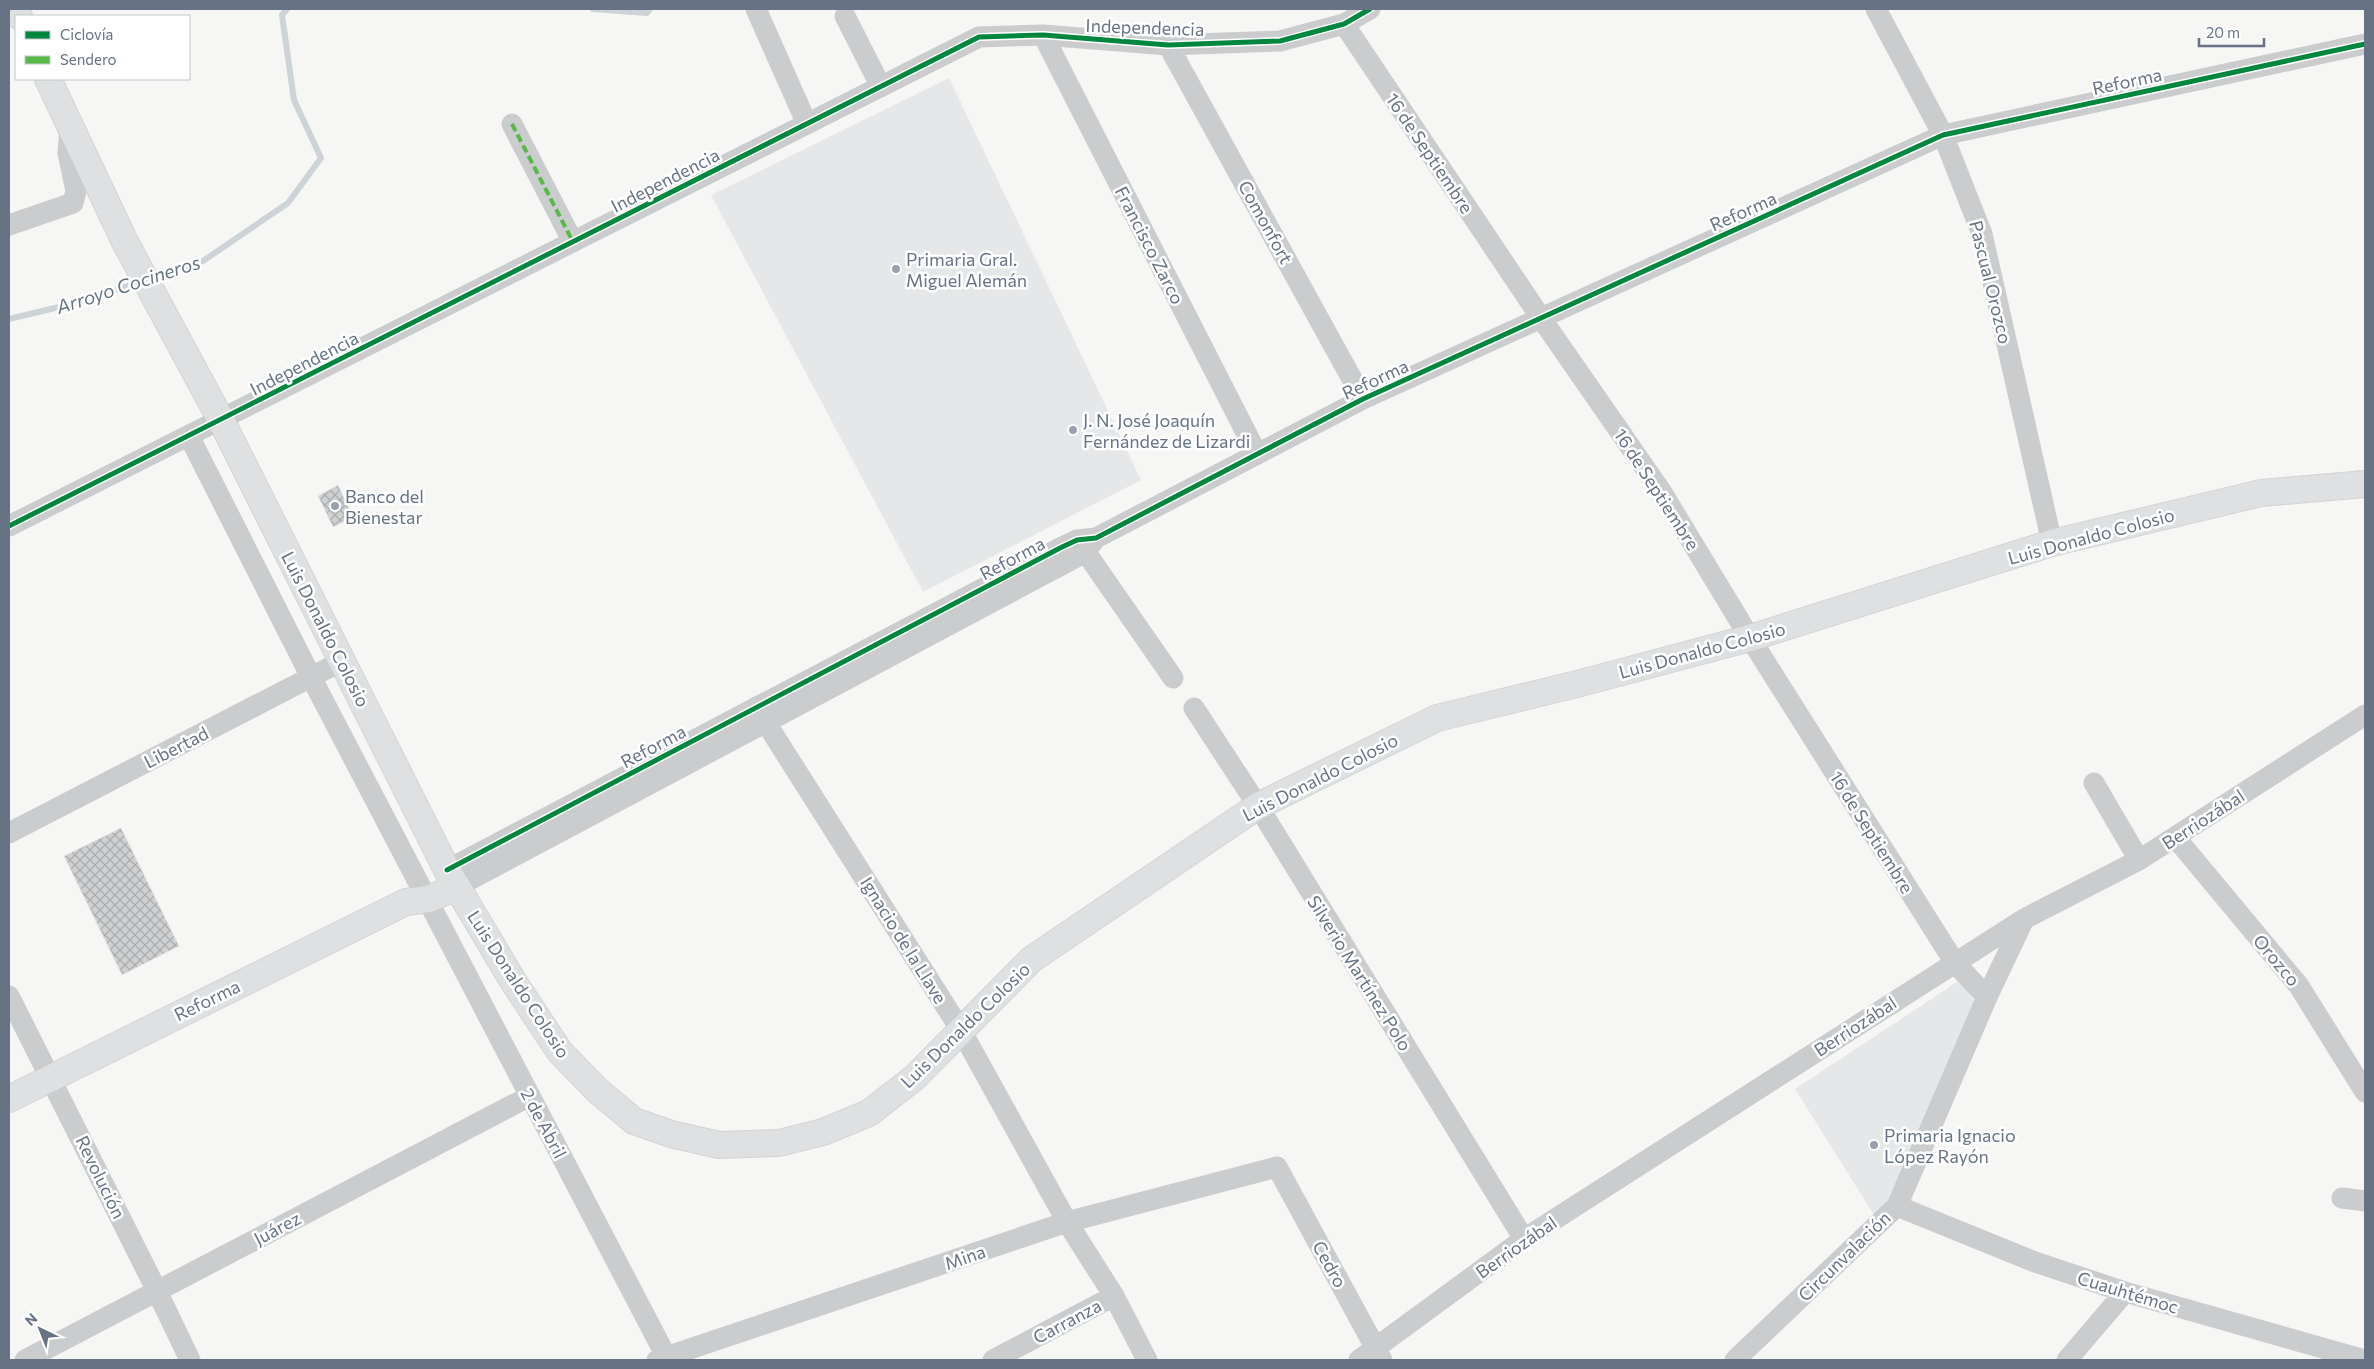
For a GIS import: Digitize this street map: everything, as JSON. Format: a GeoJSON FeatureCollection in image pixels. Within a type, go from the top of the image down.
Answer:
{"type":"FeatureCollection","features":[{"type":"Feature","properties":{"kind":"main road","name":"Luis Donaldo Colosio"},"geometry":{"type":"LineString","coordinates":[[48,80],[125,242],[172,325],[221,420],[451,878],[512,981],[560,1052],[598,1091],[634,1121],[671,1134],[718,1145],[779,1143],[823,1132],[869,1113],[914,1078],[962,1032],[1032,959],[1258,806],[1437,718],[1577,684],[1750,638],[2052,543],[2261,493],[2365,484]]}},
{"type":"Feature","properties":{"kind":"main road","name":"Reforma"},"geometry":{"type":"LineString","coordinates":[[9,1099],[419,896],[451,878]]}},
{"type":"Feature","properties":{"kind":"street"},"geometry":{"type":"LineString","coordinates":[[756,9],[807,124]]}},
{"type":"Feature","properties":{"kind":"street","name":"Independencia"},"geometry":{"type":"LineString","coordinates":[[9,526],[979,37],[1044,35],[1168,45],[1280,41],[1344,24],[1370,9]]}},
{"type":"Feature","properties":{"kind":"street","name":"Pascual Orozco"},"geometry":{"type":"LineString","coordinates":[[1876,9],[1943,135],[1982,234],[2052,543]]}},
{"type":"Feature","properties":{"kind":"street"},"geometry":{"type":"LineString","coordinates":[[845,16],[881,87]]}},
{"type":"Feature","properties":{"kind":"street","name":"16 de Septiembre"},"geometry":{"type":"LineString","coordinates":[[1344,24],[1541,318],[1661,491],[1750,638],[1955,963]]}},
{"type":"Feature","properties":{"kind":"street","name":"Francisco Zarco"},"geometry":{"type":"LineString","coordinates":[[1044,35],[1257,454]]}},
{"type":"Feature","properties":{"kind":"street","name":"Reforma"},"geometry":{"type":"LineString","coordinates":[[451,878],[1363,399],[1943,135],[2365,44]]}},
{"type":"Feature","properties":{"kind":"street","name":"Comonfort"},"geometry":{"type":"LineString","coordinates":[[1168,45],[1363,399]]}},
{"type":"Feature","properties":{"kind":"street"},"geometry":{"type":"LineString","coordinates":[[512,124],[573,242]]}},
{"type":"Feature","properties":{"kind":"street","name":"Luis Donaldo Colosio"},"geometry":{"type":"LineString","coordinates":[[9,225],[73,204],[76,191],[68,153],[70,125]]}},
{"type":"Feature","properties":{"kind":"street","name":"Luis Donaldo Colosio"},"geometry":{"type":"LineString","coordinates":[[189,436],[419,896]]}},
{"type":"Feature","properties":{"kind":"street"},"geometry":{"type":"LineString","coordinates":[[1086,544],[1173,678]]}},
{"type":"Feature","properties":{"kind":"street","name":"Libertad"},"geometry":{"type":"LineString","coordinates":[[9,833],[342,661]]}},
{"type":"Feature","properties":{"kind":"street","name":"Silverio Martínez Polo"},"geometry":{"type":"LineString","coordinates":[[1194,708],[1258,806],[1524,1239]]}},
{"type":"Feature","properties":{"kind":"street","name":"Ignacio de la Llave"},"geometry":{"type":"LineString","coordinates":[[761,715],[962,1032],[1067,1222],[1114,1296],[1147,1360]]}},
{"type":"Feature","properties":{"kind":"street","name":"Berriozábal"},"geometry":{"type":"LineString","coordinates":[[1359,1360],[1379,1354],[1524,1239],[2024,919],[2139,860],[2365,715]]}},
{"type":"Feature","properties":{"kind":"street"},"geometry":{"type":"LineString","coordinates":[[2094,783],[2139,860]]}},
{"type":"Feature","properties":{"kind":"street","name":"Orozco"},"geometry":{"type":"LineString","coordinates":[[2175,837],[2300,986],[2365,1092]]}},
{"type":"Feature","properties":{"kind":"street","name":"2 de Abril"},"geometry":{"type":"LineString","coordinates":[[419,896],[530,1096],[664,1359]]}},
{"type":"Feature","properties":{"kind":"street","name":"Circunvalación"},"geometry":{"type":"LineString","coordinates":[[1735,1360],[1897,1206],[1987,997],[2024,919]]}},
{"type":"Feature","properties":{"kind":"street"},"geometry":{"type":"LineString","coordinates":[[1955,963],[1987,997]]}},
{"type":"Feature","properties":{"kind":"street","name":"Revolución"},"geometry":{"type":"LineString","coordinates":[[9,996],[51,1077],[190,1360]]}},
{"type":"Feature","properties":{"kind":"street","name":"Juárez"},"geometry":{"type":"LineString","coordinates":[[25,1360],[530,1096]]}},
{"type":"Feature","properties":{"kind":"street","name":"Mina"},"geometry":{"type":"LineString","coordinates":[[664,1359],[1067,1222],[1277,1167]]}},
{"type":"Feature","properties":{"kind":"street","name":"Cedro"},"geometry":{"type":"LineString","coordinates":[[1277,1167],[1379,1354]]}},
{"type":"Feature","properties":{"kind":"street"},"geometry":{"type":"LineString","coordinates":[[2342,1198],[2365,1201]]}},
{"type":"Feature","properties":{"kind":"street","name":"Cuauhtémoc"},"geometry":{"type":"LineString","coordinates":[[1897,1206],[2035,1262],[2125,1292],[2365,1360]]}},
{"type":"Feature","properties":{"kind":"street"},"geometry":{"type":"LineString","coordinates":[[2067,1360],[2125,1292]]}},
{"type":"Feature","properties":{"kind":"street","name":"Carranza"},"geometry":{"type":"LineString","coordinates":[[994,1360],[1114,1296]]}},
{"type":"Feature","properties":{"kind":"shaded area","name":"Primaria Gral. Miguel Alemán"},"geometry":{"type":"Polygon","coordinates":[[[949,78],[1141,480],[923,592],[711,195],[949,78]]]}},
{"type":"Feature","properties":{"kind":"shaded area","name":"Primaria Ignacio López Rayón"},"geometry":{"type":"Polygon","coordinates":[[[1960,980],[1978,1007],[1894,1202],[1876,1218],[1795,1089],[1960,980]]]}},
{"type":"Feature","properties":{"kind":"building","name":"Banco del Bienestar"},"geometry":{"type":"Polygon","coordinates":[[[338,485],[353,517],[333,527],[318,496],[338,485]]]}},
{"type":"Feature","properties":{"kind":"building"},"geometry":{"type":"Polygon","coordinates":[[[121,828],[179,946],[122,975],[64,856],[121,828]]]}},
{"type":"Feature","properties":{"kind":"waterway","name":"Arroyo Cocineros"},"geometry":{"type":"LineString","coordinates":[[151,278],[203,261],[288,203],[321,158],[294,100],[282,15],[287,9]]}},
{"type":"Feature","properties":{"kind":"waterway","name":"Arroyo Cocineros"},"geometry":{"type":"LineString","coordinates":[[593,9],[647,13],[650,9]]}},
{"type":"Feature","properties":{"kind":"waterway","name":"Arroyo Cocineros"},"geometry":{"type":"LineString","coordinates":[[9,319],[80,302],[139,282]]}},
{"type":"Feature","properties":{"kind":"marked path"},"geometry":{"type":"LineString","coordinates":[[512,124],[573,242]]}},
{"type":"Feature","properties":{"kind":"cycle path"},"geometry":{"type":"LineString","coordinates":[[9,526],[979,37],[1043,35],[1168,45],[1280,41],[1344,24],[1370,9]]}},
{"type":"Feature","properties":{"kind":"cycle path"},"geometry":{"type":"LineString","coordinates":[[447,870],[1060,548],[1077,540],[1096,538],[1363,399],[1943,135],[2365,44]]}},
{"type":"Feature","properties":{"kind":"place","name":"Primaria Gral. Miguel Alemán"},"geometry":{"type":"Point","coordinates":[896,269]}},
{"type":"Feature","properties":{"kind":"place","name":"J. N. José Joaquín Fernández de Lizardi"},"geometry":{"type":"Point","coordinates":[1073,430]}},
{"type":"Feature","properties":{"kind":"place","name":"Banco del Bienestar"},"geometry":{"type":"Point","coordinates":[335,506]}},
{"type":"Feature","properties":{"kind":"place","name":"Primaria Ignacio López Rayón"},"geometry":{"type":"Point","coordinates":[1874,1145]}}]}
